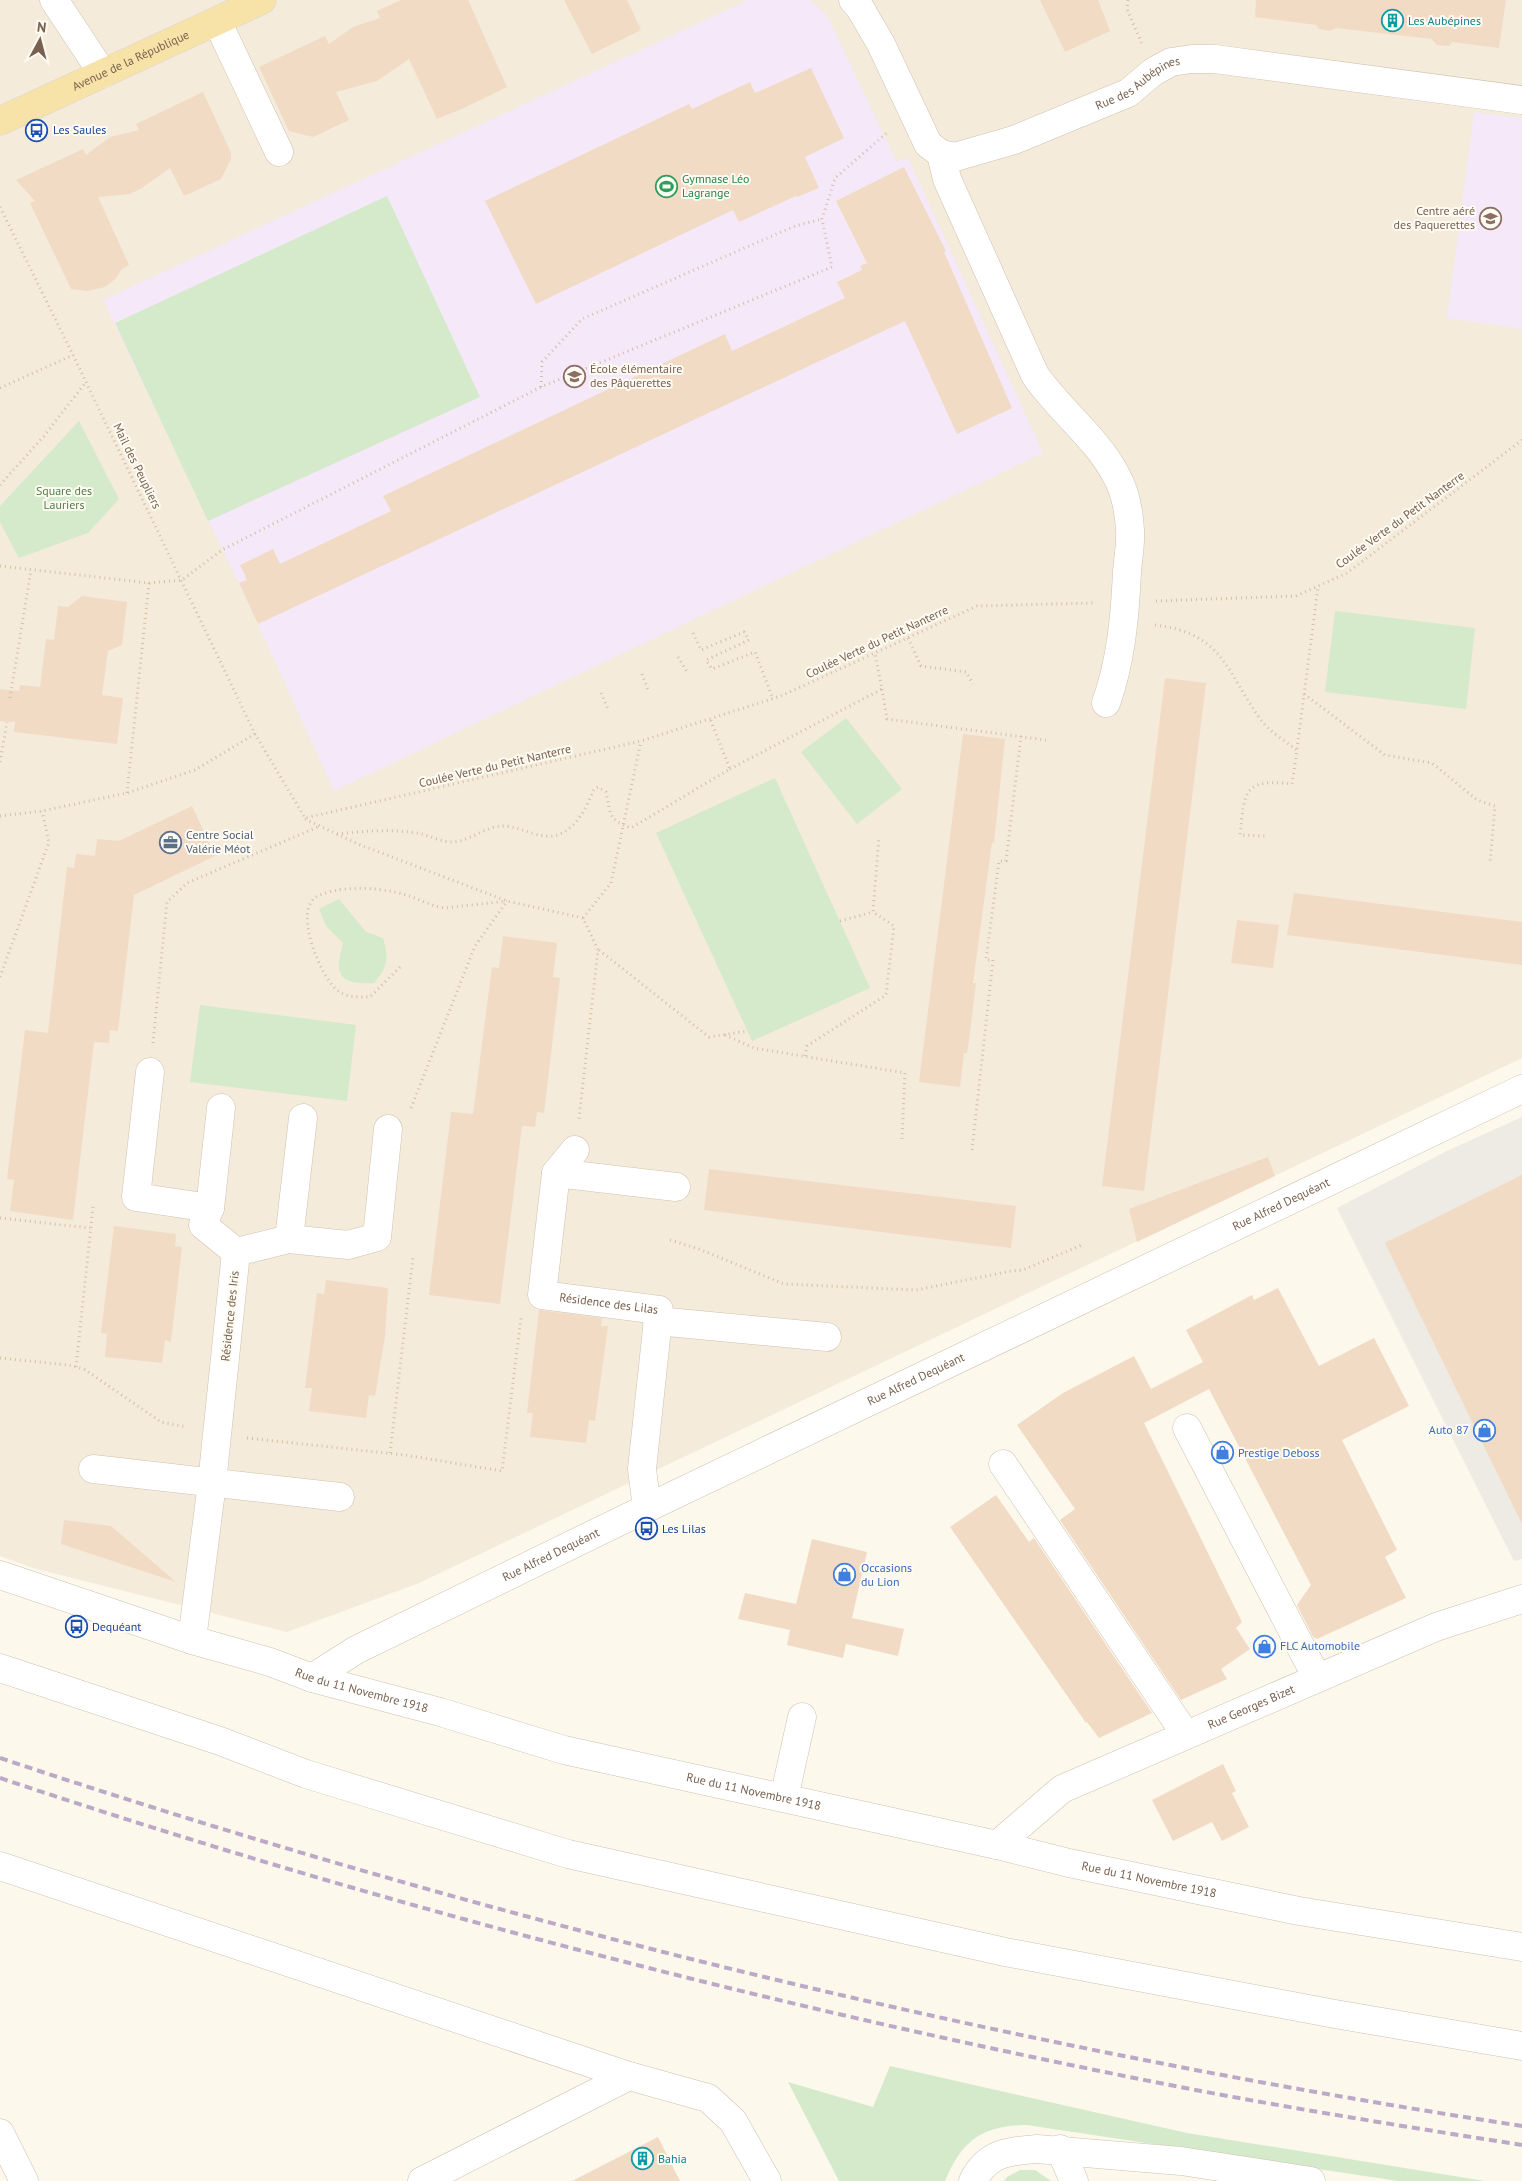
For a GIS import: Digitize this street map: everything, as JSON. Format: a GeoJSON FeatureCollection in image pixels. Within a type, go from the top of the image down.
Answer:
{"type":"FeatureCollection","features":[{"type":"Feature","properties":{"kind":"main road","name":"Avenue de la République"},"geometry":{"type":"LineString","coordinates":[[0,121],[262,0]]}},
{"type":"Feature","properties":{"kind":"street"},"geometry":{"type":"LineString","coordinates":[[54,0],[103,74]]}},
{"type":"Feature","properties":{"kind":"street"},"geometry":{"type":"LineString","coordinates":[[853,0],[860,8],[881,44],[928,144],[941,154],[947,179],[1035,375],[1048,395],[1080,426],[1116,475],[1127,504],[1130,530],[1125,609],[1115,678],[1106,703]]}},
{"type":"Feature","properties":{"kind":"street"},"geometry":{"type":"LineString","coordinates":[[216,21],[279,152]]}},
{"type":"Feature","properties":{"kind":"street","name":"Rue des Aubépines"},"geometry":{"type":"LineString","coordinates":[[941,154],[955,157],[1014,140],[1128,92],[1154,72],[1171,62],[1192,59],[1215,59],[1522,100]]}},
{"type":"Feature","properties":{"kind":"street"},"geometry":{"type":"LineString","coordinates":[[150,1072],[136,1197],[210,1208],[221,1108]]}},
{"type":"Feature","properties":{"kind":"street","name":"Rue Alfred Dequéant"},"geometry":{"type":"LineString","coordinates":[[312,1678],[356,1650],[647,1508],[1522,1089]]}},
{"type":"Feature","properties":{"kind":"street"},"geometry":{"type":"LineString","coordinates":[[289,1239],[303,1118]]}},
{"type":"Feature","properties":{"kind":"street"},"geometry":{"type":"LineString","coordinates":[[236,1252],[289,1239],[348,1245],[377,1237],[399,1121]]}},
{"type":"Feature","properties":{"kind":"street"},"geometry":{"type":"LineString","coordinates":[[556,1173],[575,1150]]}},
{"type":"Feature","properties":{"kind":"street"},"geometry":{"type":"LineString","coordinates":[[556,1173],[676,1187]]}},
{"type":"Feature","properties":{"kind":"street","name":"Résidence des Lilas"},"geometry":{"type":"LineString","coordinates":[[556,1173],[542,1295],[659,1310],[642,1470],[647,1508]]}},
{"type":"Feature","properties":{"kind":"street","name":"Résidence des Iris"},"geometry":{"type":"LineString","coordinates":[[192,1640],[212,1483],[236,1252],[203,1226],[210,1208]]}},
{"type":"Feature","properties":{"kind":"street"},"geometry":{"type":"LineString","coordinates":[[657,1321],[827,1337]]}},
{"type":"Feature","properties":{"kind":"street"},"geometry":{"type":"LineString","coordinates":[[1187,1428],[1317,1678]]}},
{"type":"Feature","properties":{"kind":"street"},"geometry":{"type":"LineString","coordinates":[[1003,1464],[1186,1735]]}},
{"type":"Feature","properties":{"kind":"street"},"geometry":{"type":"LineString","coordinates":[[94,1469],[340,1497]]}},
{"type":"Feature","properties":{"kind":"street","name":"Rue du 11 Novembre 1918"},"geometry":{"type":"LineString","coordinates":[[0,1574],[192,1640],[270,1662],[312,1678],[440,1712],[564,1750],[997,1845],[1069,1863],[1300,1911],[1522,1947]]}},
{"type":"Feature","properties":{"kind":"street","name":"Rue Georges Bizet"},"geometry":{"type":"LineString","coordinates":[[997,1845],[1062,1789],[1436,1627],[1522,1599]]}},
{"type":"Feature","properties":{"kind":"street"},"geometry":{"type":"LineString","coordinates":[[0,1668],[220,1741],[306,1774],[568,1854],[1005,1952],[1335,2014],[1522,2046]]}},
{"type":"Feature","properties":{"kind":"street"},"geometry":{"type":"LineString","coordinates":[[784,1798],[802,1717]]}},
{"type":"Feature","properties":{"kind":"street"},"geometry":{"type":"LineString","coordinates":[[0,1866],[629,2076],[708,2098],[733,2121],[767,2181]]}},
{"type":"Feature","properties":{"kind":"street"},"geometry":{"type":"LineString","coordinates":[[422,2181],[629,2076]]}},
{"type":"Feature","properties":{"kind":"street"},"geometry":{"type":"LineString","coordinates":[[0,2133],[24,2181]]}},
{"type":"Feature","properties":{"kind":"street"},"geometry":{"type":"LineString","coordinates":[[973,2181],[979,2168],[993,2157],[1013,2150],[1060,2149],[1181,2161],[1311,2181]]}},
{"type":"Feature","properties":{"kind":"street"},"geometry":{"type":"LineString","coordinates":[[1060,2149],[1074,2181]]}},
{"type":"Feature","properties":{"kind":"path"},"geometry":{"type":"LineString","coordinates":[[1128,0],[1127,9],[1154,72]]}},
{"type":"Feature","properties":{"kind":"path"},"geometry":{"type":"LineString","coordinates":[[0,566],[149,583],[182,580],[222,550],[541,387],[832,267],[822,219],[835,178],[884,136]]}},
{"type":"Feature","properties":{"kind":"path","name":"Mail des Peupliers"},"geometry":{"type":"LineString","coordinates":[[0,207],[255,734]]}},
{"type":"Feature","properties":{"kind":"path"},"geometry":{"type":"LineString","coordinates":[[541,387],[542,362],[582,319],[795,226],[822,219]]}},
{"type":"Feature","properties":{"kind":"path"},"geometry":{"type":"LineString","coordinates":[[0,388],[73,355]]}},
{"type":"Feature","properties":{"kind":"path"},"geometry":{"type":"LineString","coordinates":[[0,485],[44,436],[86,382]]}},
{"type":"Feature","properties":{"kind":"path","name":"Coulée Verte du Petit Nanterre"},"geometry":{"type":"LineString","coordinates":[[1125,609],[1296,596],[1347,573],[1522,440]]}},
{"type":"Feature","properties":{"kind":"path"},"geometry":{"type":"LineString","coordinates":[[10,698],[31,570]]}},
{"type":"Feature","properties":{"kind":"path"},"geometry":{"type":"LineString","coordinates":[[127,793],[149,583]]}},
{"type":"Feature","properties":{"kind":"path"},"geometry":{"type":"LineString","coordinates":[[1266,836],[1240,835],[1244,799],[1248,790],[1259,783],[1276,782],[1292,784],[1318,586]]}},
{"type":"Feature","properties":{"kind":"path"},"geometry":{"type":"LineString","coordinates":[[1095,612],[1096,603],[1125,609],[1138,623],[1168,626],[1197,636],[1215,649],[1262,721],[1297,750]]}},
{"type":"Feature","properties":{"kind":"path","name":"Coulée Verte du Petit Nanterre"},"geometry":{"type":"LineString","coordinates":[[305,818],[641,741],[772,700],[976,606],[1096,603]]}},
{"type":"Feature","properties":{"kind":"path"},"geometry":{"type":"LineString","coordinates":[[693,633],[701,650],[744,632],[749,640],[706,660],[712,669],[755,652],[772,700]]}},
{"type":"Feature","properties":{"kind":"path"},"geometry":{"type":"LineString","coordinates":[[908,638],[921,666],[966,672],[973,684]]}},
{"type":"Feature","properties":{"kind":"path"},"geometry":{"type":"LineString","coordinates":[[875,654],[887,719],[1046,740]]}},
{"type":"Feature","properties":{"kind":"path"},"geometry":{"type":"LineString","coordinates":[[678,656],[686,672]]}},
{"type":"Feature","properties":{"kind":"path"},"geometry":{"type":"LineString","coordinates":[[642,674],[648,690]]}},
{"type":"Feature","properties":{"kind":"path"},"geometry":{"type":"LineString","coordinates":[[336,834],[375,829],[401,830],[457,842],[497,827],[506,826],[536,835],[555,836],[563,833],[578,820],[584,813],[594,788],[598,787],[606,792],[612,818],[616,822],[631,828],[639,825],[730,769],[882,689]]}},
{"type":"Feature","properties":{"kind":"path"},"geometry":{"type":"LineString","coordinates":[[601,693],[608,709]]}},
{"type":"Feature","properties":{"kind":"path"},"geometry":{"type":"LineString","coordinates":[[1304,694],[1385,755],[1432,763],[1477,800],[1495,806],[1490,863]]}},
{"type":"Feature","properties":{"kind":"path"},"geometry":{"type":"LineString","coordinates":[[710,719],[730,769]]}},
{"type":"Feature","properties":{"kind":"path"},"geometry":{"type":"LineString","coordinates":[[0,762],[7,722]]}},
{"type":"Feature","properties":{"kind":"path"},"geometry":{"type":"LineString","coordinates":[[0,816],[42,811],[127,793],[195,770],[255,734],[305,818],[336,834],[507,901],[583,918]]}},
{"type":"Feature","properties":{"kind":"path"},"geometry":{"type":"LineString","coordinates":[[972,1150],[993,960],[986,960],[999,861],[1006,861],[1021,736]]}},
{"type":"Feature","properties":{"kind":"path"},"geometry":{"type":"LineString","coordinates":[[583,918],[611,883],[641,741]]}},
{"type":"Feature","properties":{"kind":"path"},"geometry":{"type":"LineString","coordinates":[[0,977],[49,842],[42,811]]}},
{"type":"Feature","properties":{"kind":"path"},"geometry":{"type":"LineString","coordinates":[[150,1072],[167,902],[187,882],[321,826]]}},
{"type":"Feature","properties":{"kind":"path"},"geometry":{"type":"LineString","coordinates":[[873,912],[879,837]]}},
{"type":"Feature","properties":{"kind":"path"},"geometry":{"type":"LineString","coordinates":[[400,967],[370,997],[351,997],[337,990],[326,978],[308,930],[307,918],[311,903],[315,897],[336,890],[368,889],[399,893],[436,907],[445,908],[507,901]]}},
{"type":"Feature","properties":{"kind":"path"},"geometry":{"type":"LineString","coordinates":[[399,1121],[475,946],[507,901]]}},
{"type":"Feature","properties":{"kind":"path"},"geometry":{"type":"LineString","coordinates":[[805,1056],[806,1046],[886,995],[894,926],[873,912],[840,920]]}},
{"type":"Feature","properties":{"kind":"path"},"geometry":{"type":"LineString","coordinates":[[583,918],[598,950],[709,1037],[748,1031]]}},
{"type":"Feature","properties":{"kind":"path"},"geometry":{"type":"LineString","coordinates":[[575,1150],[598,950]]}},
{"type":"Feature","properties":{"kind":"path"},"geometry":{"type":"LineString","coordinates":[[725,1035],[754,1048],[905,1073],[902,1139]]}},
{"type":"Feature","properties":{"kind":"path"},"geometry":{"type":"LineString","coordinates":[[76,1367],[93,1207]]}},
{"type":"Feature","properties":{"kind":"path"},"geometry":{"type":"LineString","coordinates":[[0,1218],[90,1228]]}},
{"type":"Feature","properties":{"kind":"path"},"geometry":{"type":"LineString","coordinates":[[670,1240],[699,1249],[784,1284],[916,1290],[1011,1270],[1023,1270],[1084,1244]]}},
{"type":"Feature","properties":{"kind":"path"},"geometry":{"type":"LineString","coordinates":[[390,1453],[413,1257]]}},
{"type":"Feature","properties":{"kind":"shaded area"},"geometry":{"type":"Polygon","coordinates":[[[0,0],[1522,0],[1522,1058],[419,1583],[287,1632],[33,1568],[0,1556],[0,0]]]}},
{"type":"Feature","properties":{"kind":"shaded area","name":"École élémentaire des Pâquerettes"},"geometry":{"type":"Polygon","coordinates":[[[748,0],[810,0],[827,15],[896,161],[908,158],[1043,453],[334,791],[250,607],[103,300],[748,0]]]}},
{"type":"Feature","properties":{"kind":"shaded area","name":"Centre aéré des Paquerettes"},"geometry":{"type":"Polygon","coordinates":[[[1474,112],[1522,118],[1522,329],[1447,318],[1474,112]]]}},
{"type":"Feature","properties":{"kind":"shaded area","name":"Auto 87"},"geometry":{"type":"Polygon","coordinates":[[[1522,1117],[1522,1559],[1514,1561],[1337,1208],[1447,1151],[1522,1117]]]}},
{"type":"Feature","properties":{"kind":"green space"},"geometry":{"type":"Polygon","coordinates":[[[387,196],[480,397],[208,521],[115,323],[387,196]]]}},
{"type":"Feature","properties":{"kind":"green space","name":"Square des Lauriers"},"geometry":{"type":"Polygon","coordinates":[[[79,421],[119,499],[88,533],[19,558],[0,522],[0,506],[79,421]]]}},
{"type":"Feature","properties":{"kind":"green space"},"geometry":{"type":"Polygon","coordinates":[[[1335,611],[1475,628],[1466,709],[1325,692],[1335,611]]]}},
{"type":"Feature","properties":{"kind":"green space"},"geometry":{"type":"Polygon","coordinates":[[[846,718],[902,789],[857,824],[801,752],[846,718]]]}},
{"type":"Feature","properties":{"kind":"green space"},"geometry":{"type":"Polygon","coordinates":[[[775,778],[870,988],[752,1041],[656,833],[775,778]]]}},
{"type":"Feature","properties":{"kind":"green space"},"geometry":{"type":"Polygon","coordinates":[[[339,899],[366,932],[383,938],[386,951],[385,967],[374,983],[353,982],[346,980],[342,976],[339,963],[343,943],[326,926],[319,909],[339,899]]]}},
{"type":"Feature","properties":{"kind":"green space"},"geometry":{"type":"Polygon","coordinates":[[[200,1005],[356,1025],[347,1101],[190,1082],[200,1005]]]}},
{"type":"Feature","properties":{"kind":"green space"},"geometry":{"type":"Polygon","coordinates":[[[890,2066],[1187,2133],[1485,2181],[1398,2181],[1027,2125],[998,2128],[976,2138],[959,2155],[945,2181],[839,2181],[788,2082],[873,2107],[890,2066]]]}},
{"type":"Feature","properties":{"kind":"green space"},"geometry":{"type":"Polygon","coordinates":[[[1020,2170],[1035,2170],[1051,2181],[1004,2181],[1007,2177],[1020,2170]]]}},
{"type":"Feature","properties":{"kind":"building"},"geometry":{"type":"Polygon","coordinates":[[[401,0],[468,0],[507,87],[437,119],[409,59],[377,81],[336,92],[349,120],[313,137],[289,131],[259,67],[325,36],[329,44],[353,27],[380,18],[377,11],[401,0]]]}},
{"type":"Feature","properties":{"kind":"building"},"geometry":{"type":"Polygon","coordinates":[[[564,0],[627,0],[641,30],[592,54],[564,0]]]}},
{"type":"Feature","properties":{"kind":"building"},"geometry":{"type":"Polygon","coordinates":[[[1040,0],[1098,0],[1110,31],[1065,52],[1040,0]]]}},
{"type":"Feature","properties":{"kind":"building","name":"Les Aubépines"},"geometry":{"type":"Polygon","coordinates":[[[1256,0],[1506,0],[1499,48],[1452,42],[1449,46],[1437,45],[1432,39],[1336,28],[1330,31],[1319,29],[1316,25],[1255,17],[1256,0]]]}},
{"type":"Feature","properties":{"kind":"building","name":"Gymnase Léo Lagrange"},"geometry":{"type":"Polygon","coordinates":[[[811,68],[844,138],[805,157],[819,188],[796,196],[739,222],[733,210],[536,304],[485,201],[689,104],[692,109],[750,82],[755,93],[811,68]]]}},
{"type":"Feature","properties":{"kind":"building"},"geometry":{"type":"Polygon","coordinates":[[[203,92],[231,153],[231,159],[221,179],[184,196],[170,168],[142,188],[130,194],[98,197],[129,265],[122,269],[115,279],[105,287],[87,291],[71,289],[30,203],[35,201],[16,180],[83,149],[86,155],[110,137],[139,130],[136,124],[203,92]]]}},
{"type":"Feature","properties":{"kind":"building"},"geometry":{"type":"Polygon","coordinates":[[[904,167],[946,251],[944,252],[1012,408],[957,434],[905,321],[258,624],[239,583],[247,580],[240,565],[273,549],[280,564],[391,511],[383,496],[725,334],[732,351],[845,298],[837,282],[862,270],[860,266],[867,263],[836,201],[904,167]]]}},
{"type":"Feature","properties":{"kind":"building"},"geometry":{"type":"Polygon","coordinates":[[[82,596],[127,602],[122,645],[108,651],[102,695],[123,698],[117,744],[14,732],[15,722],[0,721],[0,689],[19,691],[20,685],[40,687],[46,639],[54,640],[58,606],[68,607],[82,596]]]}},
{"type":"Feature","properties":{"kind":"building"},"geometry":{"type":"Polygon","coordinates":[[[1165,678],[1206,683],[1144,1191],[1102,1186],[1165,678]]]}},
{"type":"Feature","properties":{"kind":"building"},"geometry":{"type":"Polygon","coordinates":[[[963,734],[1005,739],[994,843],[992,842],[973,983],[976,983],[969,1041],[967,1053],[964,1053],[960,1087],[919,1082],[963,734]]]}},
{"type":"Feature","properties":{"kind":"building"},"geometry":{"type":"Polygon","coordinates":[[[192,806],[215,856],[134,895],[118,1031],[110,1030],[109,1043],[94,1042],[73,1220],[10,1211],[14,1180],[7,1179],[25,1030],[48,1033],[67,867],[74,868],[76,854],[95,856],[97,839],[119,841],[192,806]]]}},
{"type":"Feature","properties":{"kind":"building"},"geometry":{"type":"Polygon","coordinates":[[[1294,893],[1522,922],[1522,965],[1287,935],[1294,893]]]}},
{"type":"Feature","properties":{"kind":"building"},"geometry":{"type":"Polygon","coordinates":[[[1237,920],[1279,925],[1273,968],[1231,963],[1237,920]]]}},
{"type":"Feature","properties":{"kind":"building"},"geometry":{"type":"Polygon","coordinates":[[[503,936],[557,943],[553,977],[560,978],[544,1113],[537,1112],[535,1127],[522,1126],[500,1304],[429,1295],[451,1112],[473,1114],[492,967],[499,968],[503,936]]]}},
{"type":"Feature","properties":{"kind":"building"},"geometry":{"type":"Polygon","coordinates":[[[1268,1157],[1275,1176],[1137,1242],[1129,1209],[1268,1157]]]}},
{"type":"Feature","properties":{"kind":"building"},"geometry":{"type":"Polygon","coordinates":[[[709,1169],[1016,1206],[1011,1248],[704,1210],[709,1169]]]}},
{"type":"Feature","properties":{"kind":"building"},"geometry":{"type":"Polygon","coordinates":[[[1522,1175],[1522,1524],[1385,1243],[1522,1175]]]}},
{"type":"Feature","properties":{"kind":"building"},"geometry":{"type":"Polygon","coordinates":[[[114,1226],[176,1234],[175,1246],[182,1247],[171,1342],[165,1340],[162,1363],[105,1357],[107,1334],[101,1333],[114,1226]]]}},
{"type":"Feature","properties":{"kind":"building"},"geometry":{"type":"Polygon","coordinates":[[[326,1280],[388,1288],[385,1336],[375,1396],[369,1395],[366,1418],[309,1411],[312,1388],[305,1388],[317,1293],[324,1294],[326,1280]]]}},
{"type":"Feature","properties":{"kind":"building"},"geometry":{"type":"Polygon","coordinates":[[[1278,1288],[1319,1366],[1374,1338],[1409,1406],[1342,1440],[1397,1550],[1385,1557],[1406,1598],[1317,1639],[1313,1637],[1297,1605],[1311,1585],[1209,1389],[1144,1423],[1242,1622],[1236,1628],[1250,1649],[1221,1669],[1227,1679],[1181,1700],[1060,1520],[1075,1509],[1017,1425],[1063,1393],[1134,1356],[1151,1389],[1203,1362],[1186,1330],[1252,1295],[1254,1300],[1278,1288]]]}},
{"type":"Feature","properties":{"kind":"building"},"geometry":{"type":"Polygon","coordinates":[[[539,1310],[602,1318],[601,1326],[608,1326],[595,1421],[589,1420],[586,1443],[530,1437],[533,1413],[527,1413],[539,1310]]]}},
{"type":"Feature","properties":{"kind":"building"},"geometry":{"type":"Polygon","coordinates":[[[996,1495],[1029,1542],[1034,1538],[1152,1713],[1099,1738],[1086,1723],[950,1527],[996,1495]]]}},
{"type":"Feature","properties":{"kind":"building"},"geometry":{"type":"Polygon","coordinates":[[[64,1520],[111,1526],[176,1582],[61,1544],[64,1520]]]}},
{"type":"Feature","properties":{"kind":"building"},"geometry":{"type":"Polygon","coordinates":[[[812,1539],[867,1552],[852,1618],[904,1629],[898,1656],[846,1644],[843,1658],[787,1645],[790,1630],[738,1619],[745,1593],[796,1604],[812,1539]]]}},
{"type":"Feature","properties":{"kind":"building"},"geometry":{"type":"Polygon","coordinates":[[[1223,1764],[1236,1791],[1232,1793],[1249,1827],[1222,1841],[1212,1822],[1173,1841],[1152,1800],[1223,1764]]]}},
{"type":"Feature","properties":{"kind":"building","name":"Bahia"},"geometry":{"type":"Polygon","coordinates":[[[658,2137],[680,2181],[572,2181],[658,2137]]]}},
{"type":"Feature","properties":{"kind":"railway"},"geometry":{"type":"LineString","coordinates":[[0,1758],[187,1818],[374,1874],[563,1926],[753,1974],[944,2018],[1136,2058],[1329,2094],[1522,2126]]}},
{"type":"Feature","properties":{"kind":"railway"},"geometry":{"type":"LineString","coordinates":[[0,1778],[291,1870],[585,1952],[733,1989],[1031,2057],[1180,2087],[1522,2145]]}},
{"type":"Feature","properties":{"kind":"place","name":"Les Aubépines"},"geometry":{"type":"Point","coordinates":[1392,21]}},
{"type":"Feature","properties":{"kind":"place","name":"Les Saules"},"geometry":{"type":"Point","coordinates":[37,130]}},
{"type":"Feature","properties":{"kind":"place","name":"Gymnase Léo Lagrange"},"geometry":{"type":"Point","coordinates":[666,186]}},
{"type":"Feature","properties":{"kind":"place","name":"Centre aéré des Paquerettes"},"geometry":{"type":"Point","coordinates":[1491,218]}},
{"type":"Feature","properties":{"kind":"place","name":"École élémentaire des Pâquerettes"},"geometry":{"type":"Point","coordinates":[574,376]}},
{"type":"Feature","properties":{"kind":"place","name":"Centre Social Valérie Méot"},"geometry":{"type":"Point","coordinates":[170,842]}},
{"type":"Feature","properties":{"kind":"place","name":"Auto 87"},"geometry":{"type":"Point","coordinates":[1485,1430]}},
{"type":"Feature","properties":{"kind":"place","name":"Prestige Deboss"},"geometry":{"type":"Point","coordinates":[1222,1453]}},
{"type":"Feature","properties":{"kind":"place","name":"Les Lilas"},"geometry":{"type":"Point","coordinates":[646,1529]}},
{"type":"Feature","properties":{"kind":"place","name":"Occasions du Lion"},"geometry":{"type":"Point","coordinates":[845,1575]}},
{"type":"Feature","properties":{"kind":"place","name":"Dequéant"},"geometry":{"type":"Point","coordinates":[76,1627]}},
{"type":"Feature","properties":{"kind":"place","name":"FLC Automobile"},"geometry":{"type":"Point","coordinates":[1264,1646]}},
{"type":"Feature","properties":{"kind":"place","name":"Bahia"},"geometry":{"type":"Point","coordinates":[642,2159]}}]}
